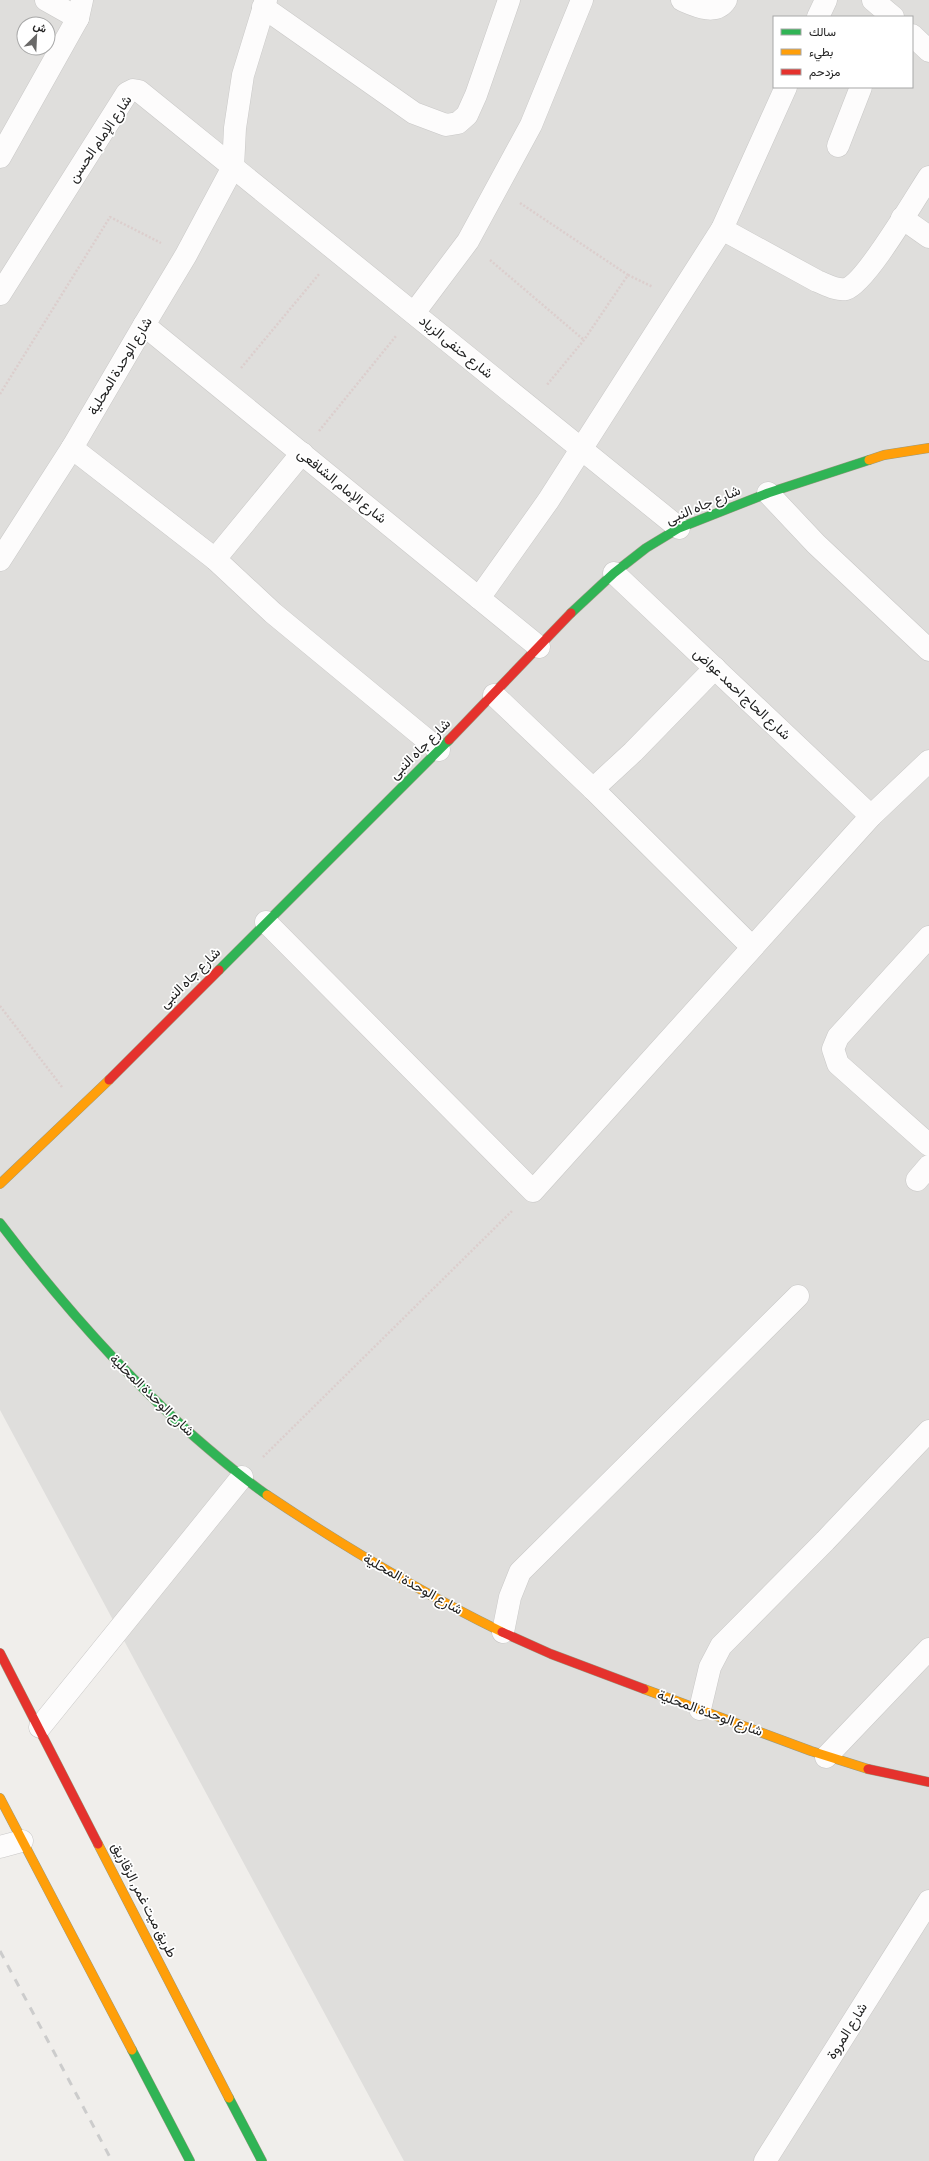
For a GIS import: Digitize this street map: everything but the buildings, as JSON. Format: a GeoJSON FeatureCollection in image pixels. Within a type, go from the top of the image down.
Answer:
{"type":"FeatureCollection","features":[{"type":"Feature","properties":{"kind":"main road","name":"شارع جاه النبى"},"geometry":{"type":"LineString","coordinates":[[0,1184],[79,1110],[494,696],[576,608],[614,573],[646,548],[679,528],[768,493],[884,454],[929,448]]}},
{"type":"Feature","properties":{"kind":"main road","name":"شارع الوحدة المحلية"},"geometry":{"type":"LineString","coordinates":[[0,1223],[73,1316],[130,1377],[242,1477],[318,1530],[398,1579],[503,1632],[566,1660],[826,1757],[883,1773],[928,1781]]}},
{"type":"Feature","properties":{"kind":"main road","name":"طريق ميت غمر, الزقازيق"},"geometry":{"type":"LineString","coordinates":[[0,1653],[40,1727],[262,2161]]}},
{"type":"Feature","properties":{"kind":"main road"},"geometry":{"type":"LineString","coordinates":[[0,1798],[190,2161]]}},
{"type":"Feature","properties":{"kind":"street"},"geometry":{"type":"LineString","coordinates":[[0,157],[80,9],[46,0]]}},
{"type":"Feature","properties":{"kind":"street"},"geometry":{"type":"LineString","coordinates":[[232,167],[235,128],[243,75],[265,3],[414,113],[446,126],[458,123],[467,115],[476,95],[509,0]]}},
{"type":"Feature","properties":{"kind":"street"},"geometry":{"type":"LineString","coordinates":[[414,313],[468,241],[531,125],[582,0]]}},
{"type":"Feature","properties":{"kind":"street"},"geometry":{"type":"LineString","coordinates":[[682,0],[700,8],[709,9],[718,8],[726,0]]}},
{"type":"Feature","properties":{"kind":"street"},"geometry":{"type":"LineString","coordinates":[[818,16],[826,0]]}},
{"type":"Feature","properties":{"kind":"street"},"geometry":{"type":"LineString","coordinates":[[873,0],[892,16]]}},
{"type":"Feature","properties":{"kind":"street"},"geometry":{"type":"LineString","coordinates":[[913,36],[929,51]]}},
{"type":"Feature","properties":{"kind":"street"},"geometry":{"type":"LineString","coordinates":[[479,598],[548,501],[580,448],[722,229],[786,88]]}},
{"type":"Feature","properties":{"kind":"street"},"geometry":{"type":"LineString","coordinates":[[838,146],[861,88]]}},
{"type":"Feature","properties":{"kind":"street","name":"شارع الإمام الحسن"},"geometry":{"type":"LineString","coordinates":[[0,294],[127,93],[133,90],[143,94],[232,167]]}},
{"type":"Feature","properties":{"kind":"street","name":"شارع حنفى الزياد"},"geometry":{"type":"LineString","coordinates":[[232,167],[679,528]]}},
{"type":"Feature","properties":{"kind":"street","name":"شارع الوحدة المحلية"},"geometry":{"type":"LineString","coordinates":[[0,560],[72,448],[186,255],[232,167]]}},
{"type":"Feature","properties":{"kind":"street"},"geometry":{"type":"LineString","coordinates":[[722,229],[817,281],[832,287],[845,289],[862,277],[929,177]]}},
{"type":"Feature","properties":{"kind":"street"},"geometry":{"type":"LineString","coordinates":[[902,218],[929,237]]}},
{"type":"Feature","properties":{"kind":"street","name":"شارع الإمام الشافعى"},"geometry":{"type":"LineString","coordinates":[[144,325],[539,647]]}},
{"type":"Feature","properties":{"kind":"street"},"geometry":{"type":"LineString","coordinates":[[72,448],[215,559],[273,613],[439,750]]}},
{"type":"Feature","properties":{"kind":"street"},"geometry":{"type":"LineString","coordinates":[[215,559],[302,453]]}},
{"type":"Feature","properties":{"kind":"street"},"geometry":{"type":"LineString","coordinates":[[768,493],[816,544],[929,650]]}},
{"type":"Feature","properties":{"kind":"street","name":"شارع الحاج احمد عواض"},"geometry":{"type":"LineString","coordinates":[[614,573],[871,816]]}},
{"type":"Feature","properties":{"kind":"street"},"geometry":{"type":"LineString","coordinates":[[593,788],[633,752],[715,668]]}},
{"type":"Feature","properties":{"kind":"street"},"geometry":{"type":"LineString","coordinates":[[494,696],[593,788],[752,947]]}},
{"type":"Feature","properties":{"kind":"street"},"geometry":{"type":"LineString","coordinates":[[266,922],[533,1191],[871,816],[929,761]]}},
{"type":"Feature","properties":{"kind":"street"},"geometry":{"type":"LineString","coordinates":[[929,937],[838,1037],[833,1049],[838,1064],[929,1145]]}},
{"type":"Feature","properties":{"kind":"street"},"geometry":{"type":"LineString","coordinates":[[503,1632],[510,1597],[520,1572],[798,1296]]}},
{"type":"Feature","properties":{"kind":"street"},"geometry":{"type":"LineString","coordinates":[[700,1709],[710,1667],[721,1646],[825,1541],[929,1431]]}},
{"type":"Feature","properties":{"kind":"street"},"geometry":{"type":"LineString","coordinates":[[40,1727],[242,1477]]}},
{"type":"Feature","properties":{"kind":"street"},"geometry":{"type":"LineString","coordinates":[[826,1757],[929,1649]]}},
{"type":"Feature","properties":{"kind":"street"},"geometry":{"type":"LineString","coordinates":[[0,1847],[22,1840]]}},
{"type":"Feature","properties":{"kind":"street","name":"شارع المروة"},"geometry":{"type":"LineString","coordinates":[[765,2161],[929,1901]]}},
{"type":"Feature","properties":{"kind":"path"},"geometry":{"type":"LineString","coordinates":[[496,188],[628,275],[584,340],[528,406]]}},
{"type":"Feature","properties":{"kind":"path"},"geometry":{"type":"LineString","coordinates":[[0,394],[110,217],[186,255]]}},
{"type":"Feature","properties":{"kind":"path"},"geometry":{"type":"LineString","coordinates":[[468,241],[584,340]]}},
{"type":"Feature","properties":{"kind":"path"},"geometry":{"type":"LineString","coordinates":[[223,389],[338,252]]}},
{"type":"Feature","properties":{"kind":"path"},"geometry":{"type":"LineString","coordinates":[[302,453],[414,313]]}},
{"type":"Feature","properties":{"kind":"path"},"geometry":{"type":"LineString","coordinates":[[0,1006],[79,1110]]}},
{"type":"Feature","properties":{"kind":"path"},"geometry":{"type":"LineString","coordinates":[[242,1477],[533,1191]]}},
{"type":"Feature","properties":{"kind":"shaded area"},"geometry":{"type":"Polygon","coordinates":[[[0,0],[929,0],[929,2161],[404,2161],[0,1410],[0,0]]]}},
{"type":"Feature","properties":{"kind":"railway"},"geometry":{"type":"LineString","coordinates":[[0,1951],[112,2161]]}},
{"type":"Feature","properties":{"kind":"traffic: fast"},"geometry":{"type":"LineString","coordinates":[[571,613],[614,573],[646,548],[679,528],[768,493],[869,460]]}},
{"type":"Feature","properties":{"kind":"traffic: fast"},"geometry":{"type":"LineString","coordinates":[[219,970],[449,740]]}},
{"type":"Feature","properties":{"kind":"traffic: fast"},"geometry":{"type":"LineString","coordinates":[[0,1223],[66,1305],[113,1358],[163,1408],[198,1440],[237,1473],[267,1495]]}},
{"type":"Feature","properties":{"kind":"traffic: fast"},"geometry":{"type":"LineString","coordinates":[[132,2050],[190,2161]]}},
{"type":"Feature","properties":{"kind":"traffic: fast"},"geometry":{"type":"LineString","coordinates":[[229,2098],[262,2161]]}},
{"type":"Feature","properties":{"kind":"traffic: slow"},"geometry":{"type":"LineString","coordinates":[[869,460],[884,455],[929,448]]}},
{"type":"Feature","properties":{"kind":"traffic: slow"},"geometry":{"type":"LineString","coordinates":[[0,1184],[109,1080]]}},
{"type":"Feature","properties":{"kind":"traffic: slow"},"geometry":{"type":"LineString","coordinates":[[267,1495],[382,1568],[441,1601],[502,1632]]}},
{"type":"Feature","properties":{"kind":"traffic: slow"},"geometry":{"type":"LineString","coordinates":[[644,1689],[811,1751],[868,1769]]}},
{"type":"Feature","properties":{"kind":"traffic: slow"},"geometry":{"type":"LineString","coordinates":[[0,1798],[132,2050]]}},
{"type":"Feature","properties":{"kind":"traffic: slow"},"geometry":{"type":"LineString","coordinates":[[98,1844],[229,2098]]}},
{"type":"Feature","properties":{"kind":"traffic: jam"},"geometry":{"type":"LineString","coordinates":[[449,740],[571,613]]}},
{"type":"Feature","properties":{"kind":"traffic: jam"},"geometry":{"type":"LineString","coordinates":[[109,1080],[219,970]]}},
{"type":"Feature","properties":{"kind":"traffic: jam"},"geometry":{"type":"LineString","coordinates":[[502,1632],[551,1654],[644,1689]]}},
{"type":"Feature","properties":{"kind":"traffic: jam"},"geometry":{"type":"LineString","coordinates":[[0,1653],[98,1844]]}},
{"type":"Feature","properties":{"kind":"traffic: jam"},"geometry":{"type":"LineString","coordinates":[[868,1769],[929,1782]]}}]}
